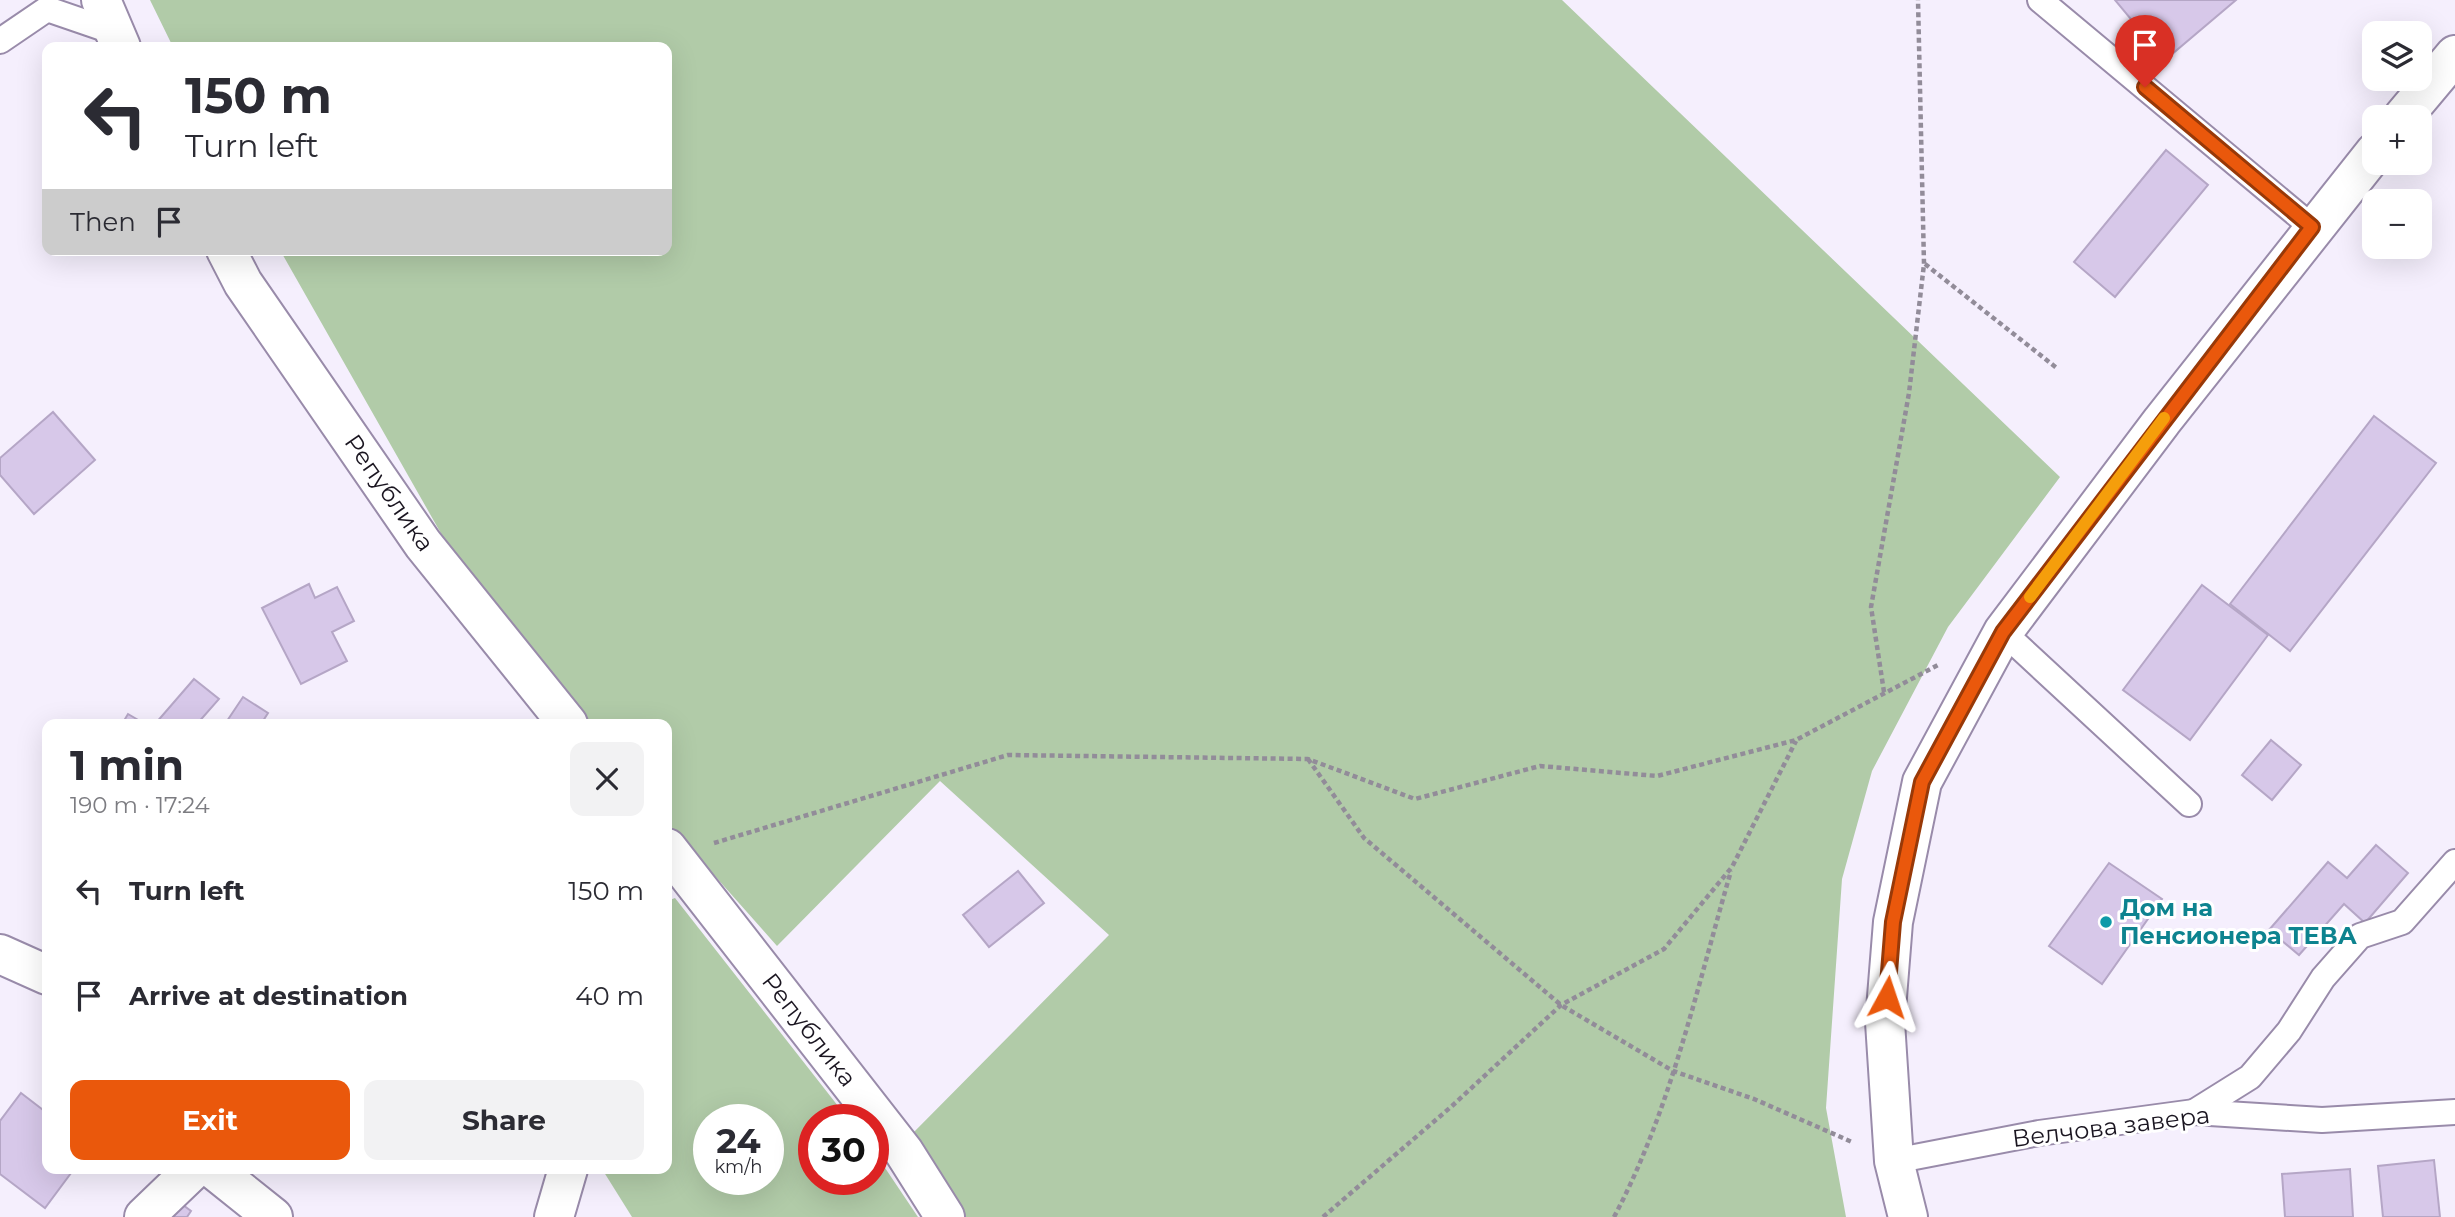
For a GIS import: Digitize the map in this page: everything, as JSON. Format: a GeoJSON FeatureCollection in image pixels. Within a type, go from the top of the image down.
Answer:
{"type":"FeatureCollection","features":[{"type":"Feature","properties":{"kind":"street"},"geometry":{"type":"LineString","coordinates":[[2413,105],[2455,55]]}},
{"type":"Feature","properties":{"kind":"street"},"geometry":{"type":"LineString","coordinates":[[1908,1217],[1894,1161],[1885,1022],[1893,922],[1922,782],[2003,632],[2312,227],[2362,167]]}},
{"type":"Feature","properties":{"kind":"street","name":"Република"},"geometry":{"type":"LineString","coordinates":[[229,256],[243,283],[423,544],[564,719]]}},
{"type":"Feature","properties":{"kind":"street","name":"Република"},"geometry":{"type":"LineString","coordinates":[[672,858],[904,1152],[945,1217]]}},
{"type":"Feature","properties":{"kind":"street"},"geometry":{"type":"LineString","coordinates":[[0,954],[42,973]]}},
{"type":"Feature","properties":{"kind":"street"},"geometry":{"type":"LineString","coordinates":[[144,1217],[189,1174]]}},
{"type":"Feature","properties":{"kind":"street"},"geometry":{"type":"LineString","coordinates":[[219,1174],[273,1217]]}},
{"type":"Feature","properties":{"kind":"street"},"geometry":{"type":"LineString","coordinates":[[554,1217],[562,1174]]}},
{"type":"Feature","properties":{"kind":"lane"},"geometry":{"type":"LineString","coordinates":[[2040,0],[2312,227]]}},
{"type":"Feature","properties":{"kind":"lane"},"geometry":{"type":"LineString","coordinates":[[0,41],[47,9],[112,27]]}},
{"type":"Feature","properties":{"kind":"lane"},"geometry":{"type":"LineString","coordinates":[[2003,632],[2189,804]]}},
{"type":"Feature","properties":{"kind":"lane"},"geometry":{"type":"LineString","coordinates":[[2194,1112],[2250,1077],[2289,1031],[2323,978],[2360,936],[2402,922],[2455,862]]}},
{"type":"Feature","properties":{"kind":"lane","name":"Велчова завера"},"geometry":{"type":"LineString","coordinates":[[1894,1161],[2039,1133],[2194,1112],[2322,1120],[2455,1112]]}},
{"type":"Feature","properties":{"kind":"path"},"geometry":{"type":"LineString","coordinates":[[1884,692],[1871,607],[1909,393],[1924,264],[1918,0]]}},
{"type":"Feature","properties":{"kind":"path"},"geometry":{"type":"LineString","coordinates":[[1924,264],[2058,369]]}},
{"type":"Feature","properties":{"kind":"path"},"geometry":{"type":"LineString","coordinates":[[672,853],[1008,755],[1308,759],[1415,799],[1540,766],[1657,776],[1796,740],[1943,662]]}},
{"type":"Feature","properties":{"kind":"path"},"geometry":{"type":"LineString","coordinates":[[1614,1217],[1633,1182],[1673,1071],[1732,867],[1796,740]]}},
{"type":"Feature","properties":{"kind":"path"},"geometry":{"type":"LineString","coordinates":[[1308,759],[1364,838],[1561,1005],[1673,1071],[1754,1099],[1894,1161]]}},
{"type":"Feature","properties":{"kind":"path"},"geometry":{"type":"LineString","coordinates":[[1322,1217],[1452,1106],[1561,1005],[1664,949],[1732,867]]}},
{"type":"Feature","properties":{"kind":"green space"},"geometry":{"type":"Polygon","coordinates":[[[150,0],[1562,0],[2060,477],[1948,627],[1872,771],[1842,879],[1826,1108],[1846,1217],[965,1217],[910,1136],[1109,935],[940,781],[777,946],[672,828],[672,719],[585,719],[451,551],[283,256],[672,256],[672,42],[171,42],[150,0]]]}},
{"type":"Feature","properties":{"kind":"green space"},"geometry":{"type":"Polygon","coordinates":[[[675,898],[836,1104],[798,1104],[798,1195],[889,1195],[889,1174],[918,1217],[632,1217],[605,1174],[672,1174],[672,899],[675,898]]]}},
{"type":"Feature","properties":{"kind":"building"},"geometry":{"type":"Polygon","coordinates":[[[2115,0],[2236,0],[2165,60],[2115,0]]]}},
{"type":"Feature","properties":{"kind":"building"},"geometry":{"type":"Polygon","coordinates":[[[2166,150],[2208,185],[2115,297],[2074,262],[2166,150]]]}},
{"type":"Feature","properties":{"kind":"building"},"geometry":{"type":"Polygon","coordinates":[[[53,412],[95,460],[34,514],[0,475],[0,458],[53,412]]]}},
{"type":"Feature","properties":{"kind":"building"},"geometry":{"type":"Polygon","coordinates":[[[2374,416],[2436,463],[2290,651],[2230,604],[2374,416]]]}},
{"type":"Feature","properties":{"kind":"building"},"geometry":{"type":"Polygon","coordinates":[[[309,584],[315,598],[337,587],[354,621],[332,632],[347,661],[301,684],[262,608],[309,584]]]}},
{"type":"Feature","properties":{"kind":"building"},"geometry":{"type":"Polygon","coordinates":[[[2202,585],[2268,635],[2190,740],[2123,690],[2202,585]]]}},
{"type":"Feature","properties":{"kind":"building"},"geometry":{"type":"Polygon","coordinates":[[[194,679],[219,699],[201,719],[159,719],[194,679]]]}},
{"type":"Feature","properties":{"kind":"building"},"geometry":{"type":"Polygon","coordinates":[[[243,697],[268,713],[264,719],[228,719],[243,697]]]}},
{"type":"Feature","properties":{"kind":"building"},"geometry":{"type":"Polygon","coordinates":[[[2271,740],[2301,765],[2272,800],[2242,775],[2271,740]]]}},
{"type":"Feature","properties":{"kind":"building"},"geometry":{"type":"Polygon","coordinates":[[[2376,845],[2408,873],[2365,923],[2344,904],[2299,955],[2269,930],[2328,862],[2347,878],[2376,845]]]}},
{"type":"Feature","properties":{"kind":"building","name":"Дом на Пенсионера ТЕВА"},"geometry":{"type":"Polygon","coordinates":[[[2109,863],[2162,899],[2102,984],[2049,946],[2109,863]]]}},
{"type":"Feature","properties":{"kind":"building"},"geometry":{"type":"Polygon","coordinates":[[[1018,871],[1044,903],[989,947],[963,915],[1018,871]]]}},
{"type":"Feature","properties":{"kind":"building"},"geometry":{"type":"Polygon","coordinates":[[[21,1093],[42,1109],[42,1174],[70,1174],[45,1208],[0,1174],[0,1121],[21,1093]]]}},
{"type":"Feature","properties":{"kind":"building"},"geometry":{"type":"Polygon","coordinates":[[[2434,1160],[2440,1217],[2383,1217],[2378,1166],[2434,1160]]]}},
{"type":"Feature","properties":{"kind":"building"},"geometry":{"type":"Polygon","coordinates":[[[2350,1169],[2353,1217],[2285,1217],[2282,1174],[2350,1169]]]}},
{"type":"Feature","properties":{"kind":"building"},"geometry":{"type":"Polygon","coordinates":[[[171,1196],[191,1211],[187,1217],[156,1217],[171,1196]]]}},
{"type":"Feature","properties":{"kind":"slow traffic"},"geometry":{"type":"LineString","coordinates":[[2030,597],[2164,418]]}},
{"type":"Feature","properties":{"kind":"place","name":"Дом на Пенсионера ТЕВА"},"geometry":{"type":"Point","coordinates":[2106,922]}},
{"type":"Feature","properties":{"kind":"route"},"geometry":{"type":"LineString","coordinates":[[1887,997],[1893,922],[1922,782],[2003,632],[2312,227],[2145,87]]}}]}
